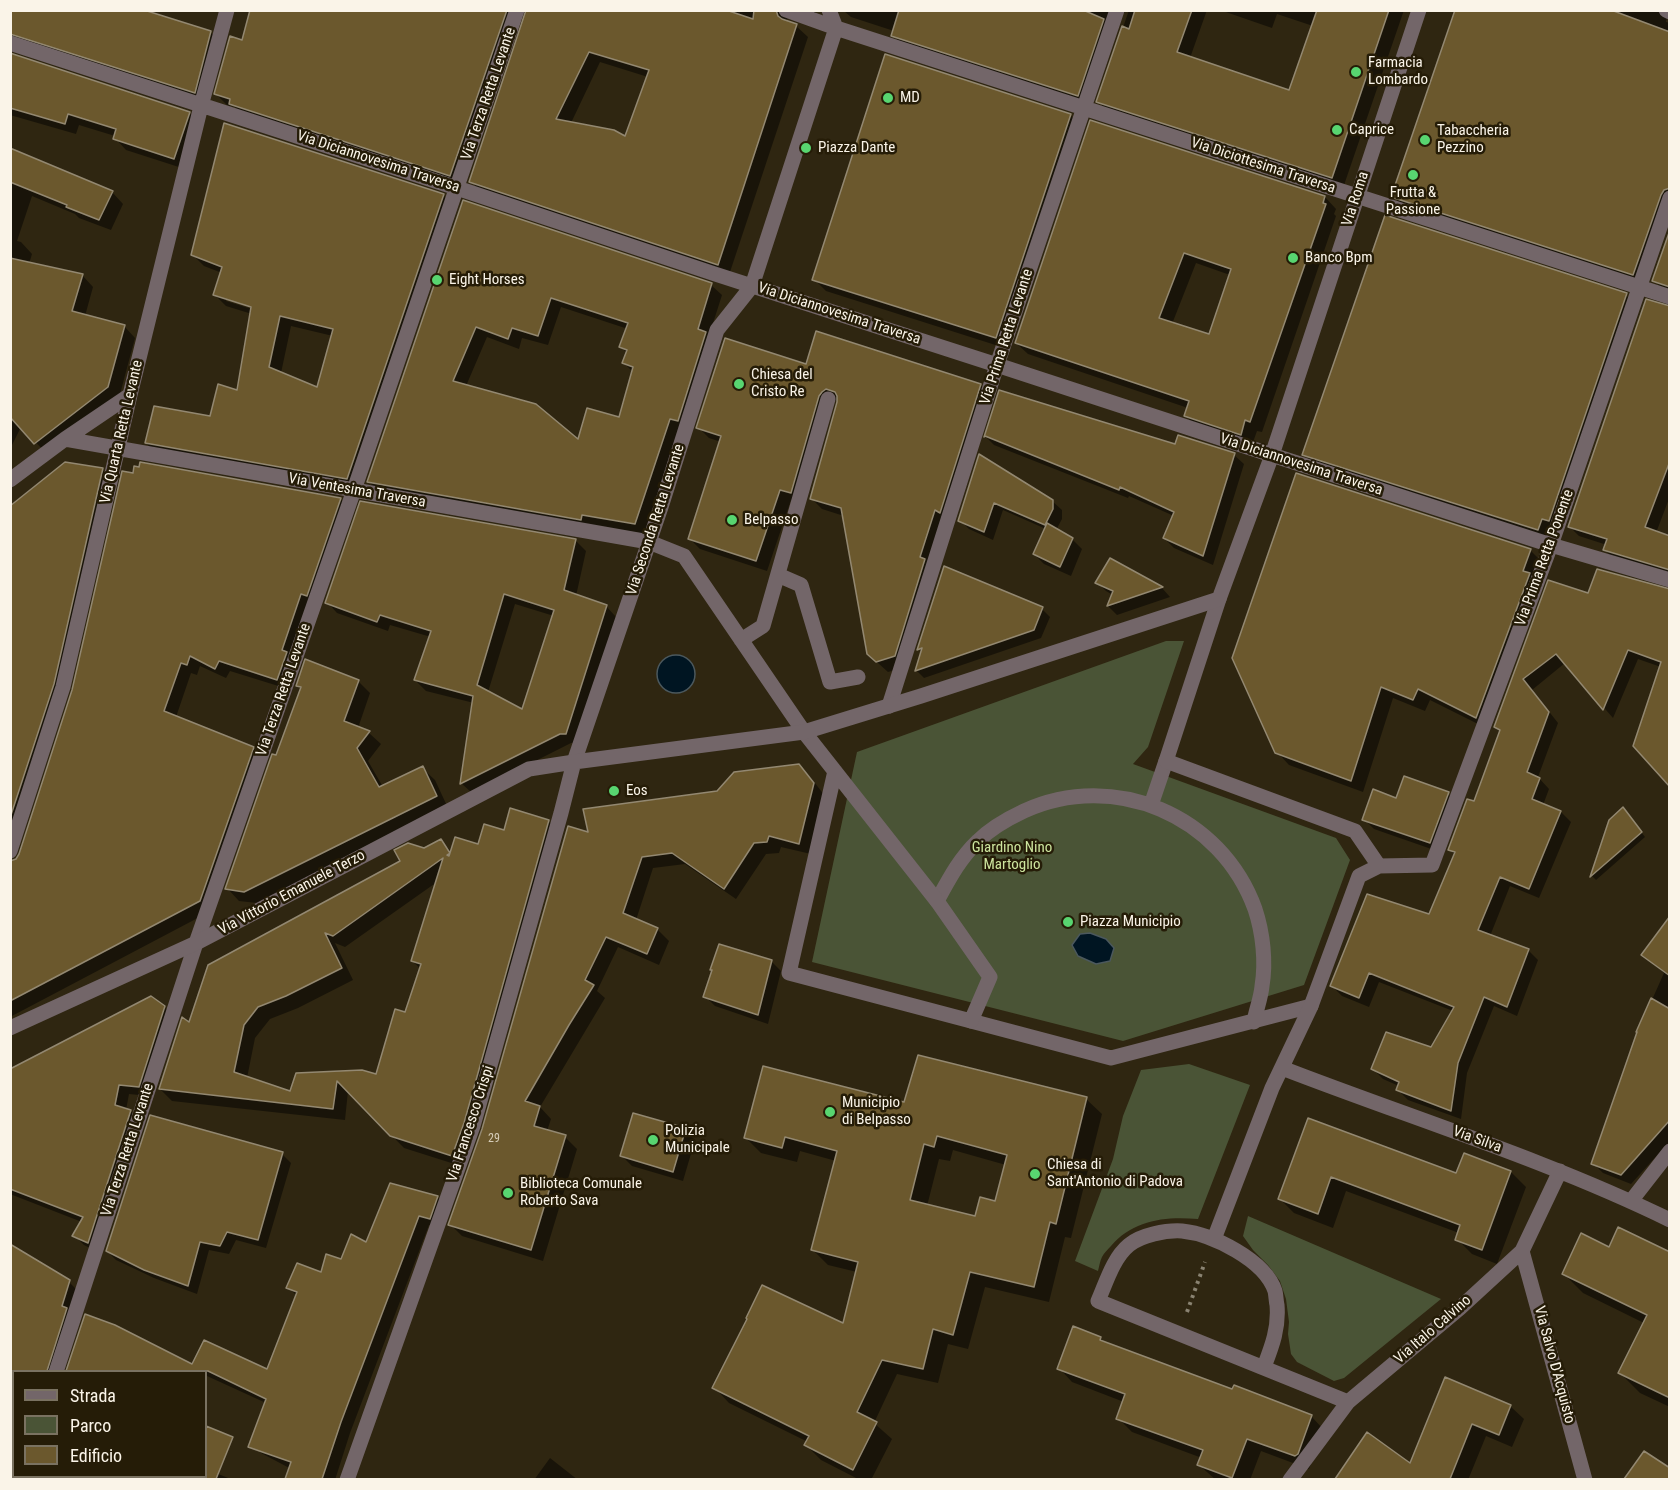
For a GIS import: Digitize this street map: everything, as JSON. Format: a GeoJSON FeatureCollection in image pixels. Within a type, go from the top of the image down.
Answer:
{"type":"FeatureCollection","features":[{"type":"Feature","properties":{"kind":"street","name":"Via Quarta Retta Levante"},"geometry":{"type":"LineString","coordinates":[[10,851],[63,687],[130,395],[227,10]]}},
{"type":"Feature","properties":{"kind":"street","name":"Via Terza Retta Levante"},"geometry":{"type":"LineString","coordinates":[[56,1370],[196,943],[354,490],[517,10]]}},
{"type":"Feature","properties":{"kind":"street"},"geometry":{"type":"LineString","coordinates":[[752,286],[836,28],[829,10]]}},
{"type":"Feature","properties":{"kind":"street","name":"Via Prima Retta Levante"},"geometry":{"type":"LineString","coordinates":[[889,706],[997,365],[1117,10]]}},
{"type":"Feature","properties":{"kind":"street","name":"Via Roma"},"geometry":{"type":"LineString","coordinates":[[1151,805],[1219,599],[1272,455],[1419,10]]}},
{"type":"Feature","properties":{"kind":"street","name":"Via Diciottesima Traversa"},"geometry":{"type":"LineString","coordinates":[[793,13],[1670,297]]}},
{"type":"Feature","properties":{"kind":"street","name":"Via Diciannovesima Traversa"},"geometry":{"type":"LineString","coordinates":[[10,43],[1272,455],[1551,545],[1670,580]]}},
{"type":"Feature","properties":{"kind":"street","name":"Via Prima Retta Ponente"},"geometry":{"type":"LineString","coordinates":[[1379,866],[1432,866],[1551,545],[1670,198]]}},
{"type":"Feature","properties":{"kind":"street","name":"Via Seconda Retta Levante"},"geometry":{"type":"LineString","coordinates":[[574,762],[649,542],[717,330],[752,286]]}},
{"type":"Feature","properties":{"kind":"street"},"geometry":{"type":"LineString","coordinates":[[10,480],[64,439],[130,395]]}},
{"type":"Feature","properties":{"kind":"street"},"geometry":{"type":"LineString","coordinates":[[741,640],[763,626],[828,399]]}},
{"type":"Feature","properties":{"kind":"street","name":"Via Ventesima Traversa"},"geometry":{"type":"LineString","coordinates":[[64,439],[649,542],[684,556],[804,732],[937,901],[990,977],[971,1021]]}},
{"type":"Feature","properties":{"kind":"street"},"geometry":{"type":"LineString","coordinates":[[778,575],[801,585],[830,682],[858,677]]}},
{"type":"Feature","properties":{"kind":"street","name":"Via Vittorio Emanuele Terzo"},"geometry":{"type":"LineString","coordinates":[[10,1028],[196,943],[529,769],[804,732],[1219,599]]}},
{"type":"Feature","properties":{"kind":"street"},"geometry":{"type":"LineString","coordinates":[[1166,761],[1355,831],[1379,866],[1359,876],[1311,1006],[1272,1088],[1214,1239]]}},
{"type":"Feature","properties":{"kind":"street","name":"Via Francesco Crispi"},"geometry":{"type":"LineString","coordinates":[[347,1479],[473,1126],[574,762]]}},
{"type":"Feature","properties":{"kind":"street"},"geometry":{"type":"LineString","coordinates":[[836,771],[789,973],[1111,1058],[1311,1006]]}},
{"type":"Feature","properties":{"kind":"street"},"geometry":{"type":"LineString","coordinates":[[937,901],[954,868],[979,840],[1008,818],[1042,803],[1078,795],[1115,796],[1151,805],[1185,822],[1215,845],[1239,875],[1255,910],[1263,947],[1263,985],[1254,1022]]}},
{"type":"Feature","properties":{"kind":"street","name":"Via Silva"},"geometry":{"type":"LineString","coordinates":[[1282,1068],[1560,1171],[1670,1220]]}},
{"type":"Feature","properties":{"kind":"street"},"geometry":{"type":"LineString","coordinates":[[1631,1201],[1670,1151]]}},
{"type":"Feature","properties":{"kind":"street","name":"Via Italo Calvino"},"geometry":{"type":"LineString","coordinates":[[1290,1479],[1348,1402],[1460,1308],[1522,1251],[1560,1171]]}},
{"type":"Feature","properties":{"kind":"street"},"geometry":{"type":"LineString","coordinates":[[1264,1367],[1275,1339],[1278,1318],[1275,1291],[1263,1272],[1239,1252],[1214,1239],[1181,1231],[1149,1235],[1128,1245],[1115,1263],[1098,1301],[1348,1402]]}},
{"type":"Feature","properties":{"kind":"street","name":"Via Salvo D'Acquisto"},"geometry":{"type":"LineString","coordinates":[[1522,1251],[1585,1479]]}},
{"type":"Feature","properties":{"kind":"path"},"geometry":{"type":"LineString","coordinates":[[1179,1333],[1214,1239]]}},
{"type":"Feature","properties":{"kind":"green space","name":"Giardino Nino Martoglio"},"geometry":{"type":"Polygon","coordinates":[[[1166,641],[1184,641],[1148,747],[1133,764],[1336,838],[1350,860],[1304,985],[1123,1041],[812,962],[857,752],[1166,641]]]}},
{"type":"Feature","properties":{"kind":"green space"},"geometry":{"type":"Polygon","coordinates":[[[1189,1064],[1250,1085],[1198,1219],[1162,1219],[1129,1230],[1105,1253],[1098,1271],[1075,1261],[1113,1159],[1123,1116],[1141,1070],[1189,1064]]]}},
{"type":"Feature","properties":{"kind":"green space"},"geometry":{"type":"Polygon","coordinates":[[[1248,1216],[1441,1299],[1344,1378],[1334,1381],[1297,1362],[1291,1354],[1286,1299],[1280,1281],[1243,1236],[1248,1216]]]}},
{"type":"Feature","properties":{"kind":"water"},"geometry":{"type":"Polygon","coordinates":[[[676,655],[683,656],[689,661],[694,667],[694,681],[689,687],[683,692],[676,693],[669,692],[663,687],[658,681],[657,674],[658,667],[663,661],[669,656],[676,655]]]}},
{"type":"Feature","properties":{"kind":"water"},"geometry":{"type":"Polygon","coordinates":[[[1090,933],[1106,939],[1114,948],[1110,961],[1096,964],[1078,956],[1072,945],[1080,934],[1090,933]]]}},
{"type":"Feature","properties":{"kind":"building"},"geometry":{"type":"Polygon","coordinates":[[[10,10],[144,10],[211,31],[195,93],[10,34],[10,10]]]}},
{"type":"Feature","properties":{"kind":"building"},"geometry":{"type":"Polygon","coordinates":[[[250,10],[507,10],[450,176],[229,104],[230,99],[214,94],[230,36],[242,40],[250,10]]]}},
{"type":"Feature","properties":{"kind":"building"},"geometry":{"type":"Polygon","coordinates":[[[526,10],[726,10],[753,19],[754,10],[776,10],[782,19],[797,24],[718,265],[469,182],[526,10]],[[589,52],[556,119],[614,130],[625,136],[649,70],[589,52]]]}},
{"type":"Feature","properties":{"kind":"building"},"geometry":{"type":"Polygon","coordinates":[[[899,10],[1083,10],[1104,19],[1078,96],[891,36],[899,10]]]}},
{"type":"Feature","properties":{"kind":"building"},"geometry":{"type":"Polygon","coordinates":[[[1135,10],[1192,10],[1177,52],[1289,90],[1317,10],[1389,10],[1332,178],[1096,102],[1122,26],[1129,29],[1135,10]]]}},
{"type":"Feature","properties":{"kind":"building"},"geometry":{"type":"Polygon","coordinates":[[[1455,10],[1611,10],[1670,32],[1670,188],[1664,190],[1661,195],[1633,275],[1391,197],[1455,10]]]}},
{"type":"Feature","properties":{"kind":"building"},"geometry":{"type":"Polygon","coordinates":[[[10,53],[190,112],[174,159],[113,139],[116,129],[68,114],[65,124],[10,108],[10,53]]]}},
{"type":"Feature","properties":{"kind":"building"},"geometry":{"type":"Polygon","coordinates":[[[885,54],[1071,114],[996,338],[812,280],[885,54]]]}},
{"type":"Feature","properties":{"kind":"building"},"geometry":{"type":"Polygon","coordinates":[[[1090,120],[1325,196],[1323,203],[1326,204],[1250,422],[1245,420],[1241,435],[1184,416],[1189,401],[1015,343],[1090,120]],[[1184,253],[1159,318],[1209,334],[1231,269],[1184,253]]]}},
{"type":"Feature","properties":{"kind":"building"},"geometry":{"type":"Polygon","coordinates":[[[224,123],[444,194],[347,479],[145,443],[154,406],[210,416],[218,384],[237,390],[251,307],[213,295],[222,267],[191,255],[224,123]],[[280,316],[269,367],[317,387],[333,329],[280,316]]]}},
{"type":"Feature","properties":{"kind":"building"},"geometry":{"type":"Polygon","coordinates":[[[10,148],[113,191],[99,220],[10,182],[10,148]]]}},
{"type":"Feature","properties":{"kind":"building"},"geometry":{"type":"Polygon","coordinates":[[[463,200],[712,283],[698,329],[706,332],[678,421],[670,419],[635,524],[582,515],[581,520],[367,482],[463,200]],[[551,298],[538,336],[512,328],[508,339],[476,327],[453,381],[536,404],[578,439],[587,408],[619,417],[633,367],[622,363],[627,350],[619,347],[628,323],[551,298]]]}},
{"type":"Feature","properties":{"kind":"building"},"geometry":{"type":"Polygon","coordinates":[[[1385,215],[1627,293],[1549,521],[1542,519],[1538,530],[1302,455],[1385,215]]]}},
{"type":"Feature","properties":{"kind":"building"},"geometry":{"type":"Polygon","coordinates":[[[1670,230],[1670,287],[1652,281],[1670,230]]]}},
{"type":"Feature","properties":{"kind":"building"},"geometry":{"type":"Polygon","coordinates":[[[10,258],[83,274],[72,311],[125,325],[108,387],[34,444],[10,417],[10,258]]]}},
{"type":"Feature","properties":{"kind":"building"},"geometry":{"type":"Polygon","coordinates":[[[1646,299],[1670,306],[1670,461],[1645,527],[1670,536],[1670,570],[1603,550],[1607,539],[1568,527],[1646,299]]]}},
{"type":"Feature","properties":{"kind":"building"},"geometry":{"type":"Polygon","coordinates":[[[816,331],[981,384],[940,513],[935,510],[920,557],[925,559],[895,656],[876,662],[867,654],[841,508],[810,499],[837,402],[835,392],[826,389],[819,396],[791,493],[780,490],[756,561],[688,539],[721,436],[696,428],[725,338],[806,364],[816,331]]]}},
{"type":"Feature","properties":{"kind":"building"},"geometry":{"type":"Polygon","coordinates":[[[999,390],[1175,444],[1178,435],[1235,453],[1203,556],[1163,538],[1174,512],[1120,487],[1119,490],[984,437],[999,390]]]}},
{"type":"Feature","properties":{"kind":"building"},"geometry":{"type":"Polygon","coordinates":[[[979,454],[1053,500],[1053,509],[1045,525],[994,503],[984,532],[958,521],[979,454]]]}},
{"type":"Feature","properties":{"kind":"building"},"geometry":{"type":"Polygon","coordinates":[[[65,462],[103,468],[54,684],[10,818],[10,506],[65,462]]]}},
{"type":"Feature","properties":{"kind":"building"},"geometry":{"type":"Polygon","coordinates":[[[140,462],[341,498],[307,596],[301,594],[282,650],[287,652],[277,680],[219,661],[215,669],[190,656],[187,665],[181,663],[164,711],[254,747],[200,901],[10,1001],[10,861],[16,859],[19,854],[72,690],[122,471],[133,473],[134,466],[139,467],[140,462]]]}},
{"type":"Feature","properties":{"kind":"building"},"geometry":{"type":"Polygon","coordinates":[[[1296,473],[1531,549],[1523,571],[1530,573],[1476,718],[1418,689],[1413,700],[1381,687],[1351,781],[1275,753],[1232,658],[1296,473]]]}},
{"type":"Feature","properties":{"kind":"building"},"geometry":{"type":"Polygon","coordinates":[[[360,501],[576,539],[564,590],[607,605],[566,734],[560,734],[460,784],[473,696],[414,680],[431,631],[380,615],[377,622],[325,603],[360,501]],[[504,594],[477,685],[522,709],[554,610],[504,594]]]}},
{"type":"Feature","properties":{"kind":"building"},"geometry":{"type":"Polygon","coordinates":[[[1047,523],[1073,538],[1060,567],[1033,554],[1047,523]]]}},
{"type":"Feature","properties":{"kind":"building"},"geometry":{"type":"Polygon","coordinates":[[[1110,558],[1163,587],[1107,606],[1113,591],[1095,583],[1110,558]]]}},
{"type":"Feature","properties":{"kind":"building"},"geometry":{"type":"Polygon","coordinates":[[[944,566],[1043,607],[1034,630],[915,671],[922,648],[917,650],[944,566]]]}},
{"type":"Feature","properties":{"kind":"building"},"geometry":{"type":"Polygon","coordinates":[[[1597,569],[1670,589],[1670,787],[1633,746],[1661,662],[1628,650],[1603,710],[1556,654],[1523,679],[1549,712],[1527,772],[1540,778],[1532,799],[1561,811],[1529,889],[1500,877],[1478,930],[1529,949],[1507,1007],[1484,997],[1458,1063],[1451,1111],[1396,1090],[1399,1082],[1371,1069],[1386,1032],[1431,1047],[1454,1007],[1369,973],[1359,998],[1330,986],[1367,894],[1429,914],[1455,852],[1448,850],[1467,799],[1474,801],[1500,730],[1494,727],[1548,580],[1588,593],[1597,569]]]}},
{"type":"Feature","properties":{"kind":"building"},"geometry":{"type":"Polygon","coordinates":[[[305,659],[359,680],[344,721],[370,731],[357,748],[379,787],[423,766],[437,796],[244,892],[225,889],[272,754],[276,755],[301,687],[296,686],[305,659]]]}},
{"type":"Feature","properties":{"kind":"building"},"geometry":{"type":"Polygon","coordinates":[[[799,764],[814,783],[799,844],[769,836],[767,842],[754,843],[724,889],[672,853],[642,857],[623,913],[658,928],[647,954],[606,937],[585,980],[594,985],[525,1101],[540,1106],[534,1126],[566,1135],[531,1250],[448,1225],[482,1129],[568,826],[588,832],[583,809],[717,791],[734,772],[799,764]]]}},
{"type":"Feature","properties":{"kind":"building"},"geometry":{"type":"Polygon","coordinates":[[[1404,776],[1449,792],[1430,843],[1362,820],[1373,789],[1396,798],[1404,776]]]}},
{"type":"Feature","properties":{"kind":"building"},"geometry":{"type":"Polygon","coordinates":[[[1623,807],[1642,832],[1590,877],[1609,820],[1623,807]]]}},
{"type":"Feature","properties":{"kind":"building"},"geometry":{"type":"Polygon","coordinates":[[[510,808],[549,820],[464,1123],[452,1156],[390,1136],[337,1081],[333,1109],[159,1089],[182,1017],[189,1022],[208,965],[400,861],[394,850],[408,843],[424,848],[441,839],[450,853],[455,837],[478,844],[484,824],[504,830],[510,808]],[[443,858],[333,936],[325,933],[342,968],[286,996],[258,1007],[244,1025],[234,1072],[290,1091],[296,1073],[362,1070],[376,1074],[395,1009],[405,1012],[421,964],[411,961],[443,858]]]}},
{"type":"Feature","properties":{"kind":"building"},"geometry":{"type":"Polygon","coordinates":[[[1670,916],[1670,976],[1641,955],[1670,916]]]}},
{"type":"Feature","properties":{"kind":"building"},"geometry":{"type":"Polygon","coordinates":[[[719,944],[772,960],[758,1015],[703,997],[719,944]]]}},
{"type":"Feature","properties":{"kind":"building"},"geometry":{"type":"Polygon","coordinates":[[[151,996],[165,1006],[139,1087],[119,1085],[115,1105],[131,1110],[88,1243],[72,1236],[83,1217],[10,1189],[10,1069],[151,996]]]}},
{"type":"Feature","properties":{"kind":"building"},"geometry":{"type":"Polygon","coordinates":[[[1651,998],[1670,1009],[1670,1120],[1621,1175],[1591,1164],[1636,1032],[1651,998]]]}},
{"type":"Feature","properties":{"kind":"building"},"geometry":{"type":"Polygon","coordinates":[[[918,1055],[1087,1097],[1056,1224],[1050,1222],[1034,1287],[970,1272],[953,1335],[933,1329],[923,1369],[882,1360],[857,1412],[877,1422],[853,1470],[804,1445],[809,1436],[712,1388],[762,1285],[843,1323],[858,1262],[811,1250],[837,1151],[785,1137],[782,1148],[744,1138],[763,1066],[904,1102],[918,1055]],[[937,1136],[934,1147],[924,1144],[910,1200],[975,1216],[980,1197],[995,1201],[1007,1155],[937,1136]]]}},
{"type":"Feature","properties":{"kind":"building","name":"Polizia Municipale"},"geometry":{"type":"Polygon","coordinates":[[[633,1113],[686,1128],[673,1172],[620,1156],[633,1113]]]}},
{"type":"Feature","properties":{"kind":"building"},"geometry":{"type":"Polygon","coordinates":[[[150,1115],[283,1152],[258,1240],[227,1232],[220,1246],[200,1242],[188,1286],[144,1270],[106,1251],[150,1115]]]}},
{"type":"Feature","properties":{"kind":"building"},"geometry":{"type":"Polygon","coordinates":[[[1308,1118],[1456,1173],[1464,1153],[1511,1171],[1482,1250],[1455,1240],[1460,1225],[1331,1177],[1318,1214],[1278,1199],[1308,1118]]]}},
{"type":"Feature","properties":{"kind":"building"},"geometry":{"type":"Polygon","coordinates":[[[390,1183],[438,1196],[430,1219],[419,1216],[341,1422],[322,1479],[285,1479],[291,1462],[248,1447],[266,1399],[207,1370],[66,1370],[85,1314],[115,1325],[192,1364],[204,1340],[267,1369],[297,1292],[286,1288],[297,1263],[321,1272],[326,1254],[341,1259],[351,1234],[366,1242],[390,1183]]]}},
{"type":"Feature","properties":{"kind":"building"},"geometry":{"type":"Polygon","coordinates":[[[1618,1227],[1670,1252],[1670,1398],[1618,1373],[1647,1315],[1562,1274],[1581,1233],[1609,1247],[1618,1227]]]}},
{"type":"Feature","properties":{"kind":"building"},"geometry":{"type":"Polygon","coordinates":[[[10,1244],[70,1280],[62,1306],[67,1308],[47,1370],[10,1371],[10,1244]]]}},
{"type":"Feature","properties":{"kind":"building"},"geometry":{"type":"Polygon","coordinates":[[[1073,1326],[1101,1337],[1100,1340],[1232,1389],[1234,1385],[1312,1415],[1298,1454],[1295,1456],[1247,1439],[1232,1478],[1197,1465],[1203,1450],[1116,1419],[1125,1394],[1057,1369],[1073,1326]]]}},
{"type":"Feature","properties":{"kind":"building"},"geometry":{"type":"Polygon","coordinates":[[[1445,1377],[1511,1405],[1499,1435],[1472,1424],[1450,1479],[1335,1479],[1367,1432],[1410,1463],[1445,1377]]]}},
{"type":"Feature","properties":{"kind":"building"},"geometry":{"type":"Polygon","coordinates":[[[207,1426],[233,1437],[216,1479],[206,1479],[207,1426]]]}},
{"type":"Feature","properties":{"kind":"building"},"geometry":{"type":"Polygon","coordinates":[[[1644,1451],[1670,1468],[1670,1479],[1624,1479],[1644,1451]]]}},
{"type":"Feature","properties":{"kind":"place","name":"Farmacia Lombardo"},"geometry":{"type":"Point","coordinates":[1356,72]}},
{"type":"Feature","properties":{"kind":"place","name":"MD"},"geometry":{"type":"Point","coordinates":[888,98]}},
{"type":"Feature","properties":{"kind":"place","name":"Caprice"},"geometry":{"type":"Point","coordinates":[1337,130]}},
{"type":"Feature","properties":{"kind":"place","name":"Tabaccheria Pezzino"},"geometry":{"type":"Point","coordinates":[1425,140]}},
{"type":"Feature","properties":{"kind":"place","name":"Piazza Dante"},"geometry":{"type":"Point","coordinates":[806,148]}},
{"type":"Feature","properties":{"kind":"place","name":"Frutta & Passione"},"geometry":{"type":"Point","coordinates":[1413,175]}},
{"type":"Feature","properties":{"kind":"place","name":"Banco Bpm"},"geometry":{"type":"Point","coordinates":[1293,258]}},
{"type":"Feature","properties":{"kind":"place","name":"Eight Horses"},"geometry":{"type":"Point","coordinates":[437,280]}},
{"type":"Feature","properties":{"kind":"place","name":"Chiesa del Cristo Re"},"geometry":{"type":"Point","coordinates":[739,384]}},
{"type":"Feature","properties":{"kind":"place","name":"Belpasso"},"geometry":{"type":"Point","coordinates":[732,520]}},
{"type":"Feature","properties":{"kind":"place","name":"Eos"},"geometry":{"type":"Point","coordinates":[614,791]}},
{"type":"Feature","properties":{"kind":"place","name":"Piazza Municipio"},"geometry":{"type":"Point","coordinates":[1068,922]}},
{"type":"Feature","properties":{"kind":"place","name":"Municipio di Belpasso"},"geometry":{"type":"Point","coordinates":[830,1112]}},
{"type":"Feature","properties":{"kind":"place","name":"Polizia Municipale"},"geometry":{"type":"Point","coordinates":[653,1140]}},
{"type":"Feature","properties":{"kind":"place","name":"Chiesa di Sant'Antonio di Padova"},"geometry":{"type":"Point","coordinates":[1035,1174]}},
{"type":"Feature","properties":{"kind":"place","name":"Biblioteca Comunale Roberto Sava"},"geometry":{"type":"Point","coordinates":[508,1193]}}]}
